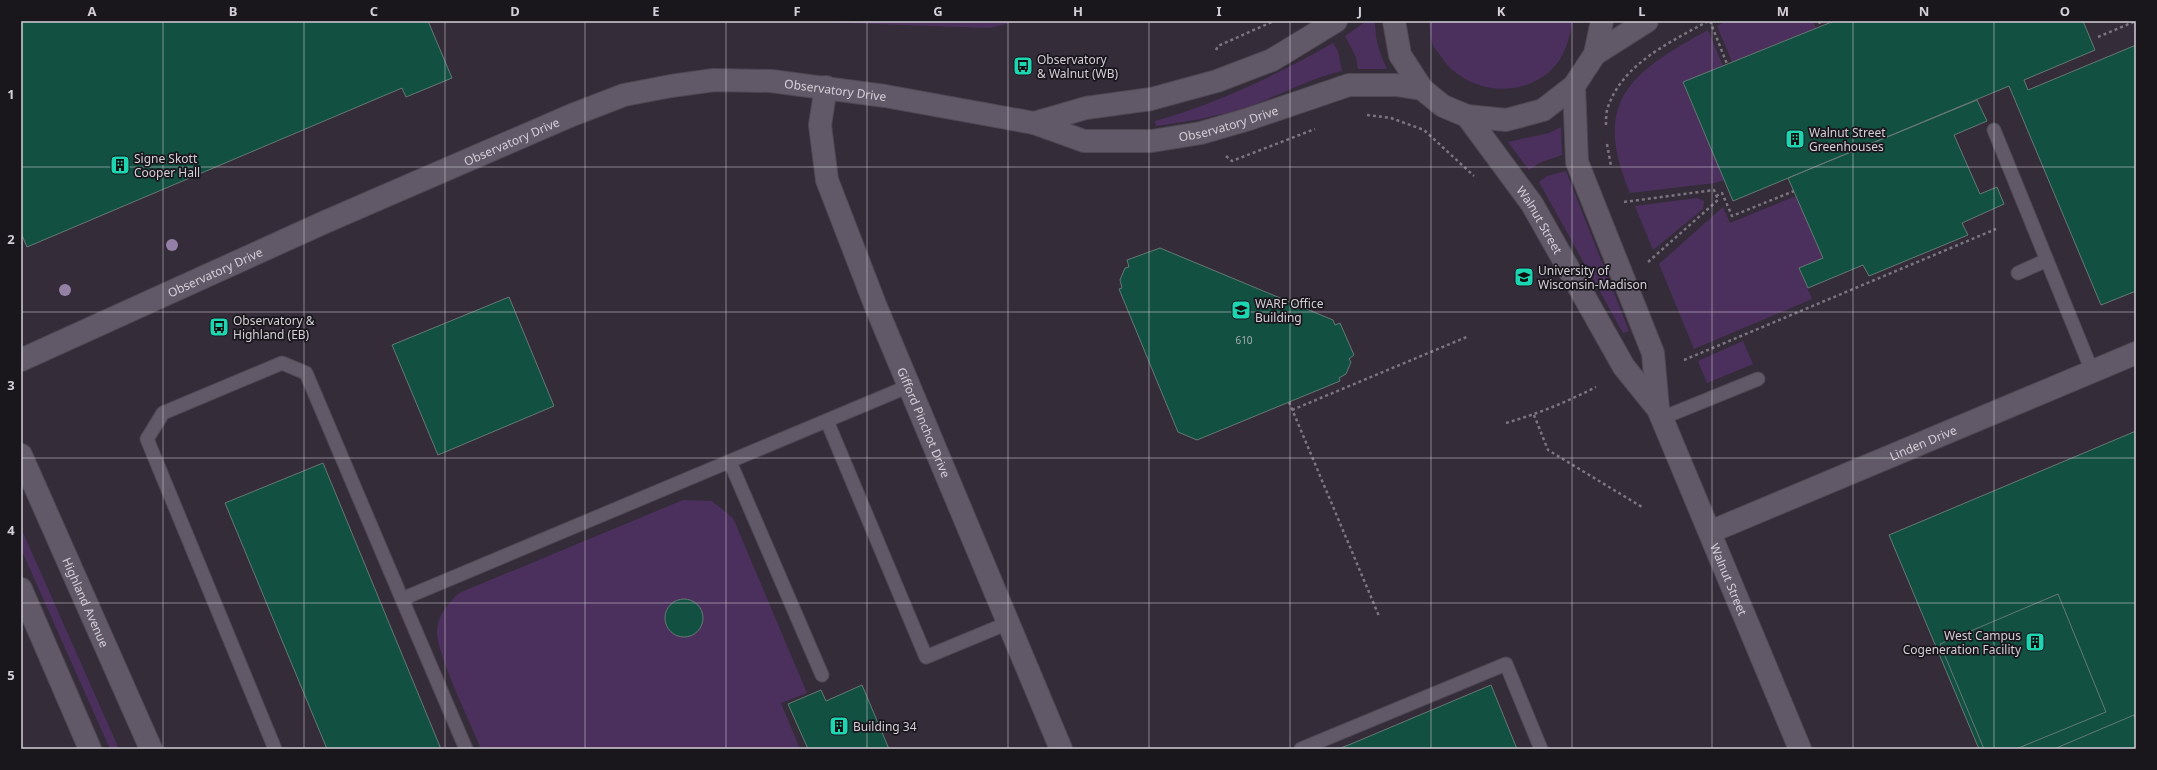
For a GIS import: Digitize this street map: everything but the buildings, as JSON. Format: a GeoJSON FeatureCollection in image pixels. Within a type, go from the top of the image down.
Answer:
{"type":"FeatureCollection","features":[{"type":"Feature","properties":{"kind":"street","name":"Observatory Drive"},"geometry":{"type":"LineString","coordinates":[[1034,123],[1086,108],[1150,99],[1217,81],[1272,60],[1336,21]]}},
{"type":"Feature","properties":{"kind":"street"},"geometry":{"type":"LineString","coordinates":[[1394,21],[1400,55],[1422,89],[1443,106],[1467,116],[1506,120],[1543,110],[1574,86],[1595,54],[1602,21]]}},
{"type":"Feature","properties":{"kind":"street"},"geometry":{"type":"LineString","coordinates":[[1595,54],[1647,21]]}},
{"type":"Feature","properties":{"kind":"street","name":"Observatory Drive"},"geometry":{"type":"LineString","coordinates":[[21,360],[332,219],[572,114],[624,96],[671,86],[714,80],[771,81],[826,87],[1034,123],[1084,141],[1152,141],[1200,133],[1249,119],[1349,85],[1396,85],[1422,89]]}},
{"type":"Feature","properties":{"kind":"street","name":"Walnut Street"},"geometry":{"type":"LineString","coordinates":[[1574,86],[1577,162],[1584,186],[1653,353],[1660,414]]}},
{"type":"Feature","properties":{"kind":"street","name":"Gifford Pinchot Drive"},"geometry":{"type":"LineString","coordinates":[[826,87],[820,125],[827,180],[909,386],[1061,749]]}},
{"type":"Feature","properties":{"kind":"street","name":"Walnut Street"},"geometry":{"type":"LineString","coordinates":[[1467,116],[1532,204],[1624,367],[1660,414],[1800,749]]}},
{"type":"Feature","properties":{"kind":"street","name":"Linden Drive"},"geometry":{"type":"LineString","coordinates":[[1710,532],[2136,353]]}},
{"type":"Feature","properties":{"kind":"street","name":"Highland Avenue"},"geometry":{"type":"LineString","coordinates":[[21,455],[151,749]]}},
{"type":"Feature","properties":{"kind":"street"},"geometry":{"type":"LineString","coordinates":[[21,589],[90,749]]}},
{"type":"Feature","properties":{"kind":"lane"},"geometry":{"type":"LineString","coordinates":[[1994,130],[2092,371]]}},
{"type":"Feature","properties":{"kind":"lane"},"geometry":{"type":"LineString","coordinates":[[2018,273],[2047,260]]}},
{"type":"Feature","properties":{"kind":"lane"},"geometry":{"type":"LineString","coordinates":[[275,749],[147,439],[163,413],[282,363],[306,372],[466,749]]}},
{"type":"Feature","properties":{"kind":"lane"},"geometry":{"type":"LineString","coordinates":[[1660,414],[1758,379]]}},
{"type":"Feature","properties":{"kind":"lane"},"geometry":{"type":"LineString","coordinates":[[402,599],[909,386]]}},
{"type":"Feature","properties":{"kind":"lane"},"geometry":{"type":"LineString","coordinates":[[827,421],[926,657],[1008,623]]}},
{"type":"Feature","properties":{"kind":"lane"},"geometry":{"type":"LineString","coordinates":[[730,462],[822,676]]}},
{"type":"Feature","properties":{"kind":"lane"},"geometry":{"type":"LineString","coordinates":[[1301,749],[1506,664],[1541,749]]}},
{"type":"Feature","properties":{"kind":"path"},"geometry":{"type":"LineString","coordinates":[[1218,46],[1274,21]]}},
{"type":"Feature","properties":{"kind":"path"},"geometry":{"type":"LineString","coordinates":[[1606,126],[1608,107],[1622,82],[1644,60],[1709,21],[1728,64]]}},
{"type":"Feature","properties":{"kind":"path"},"geometry":{"type":"LineString","coordinates":[[1819,21],[1821,26]]}},
{"type":"Feature","properties":{"kind":"path"},"geometry":{"type":"LineString","coordinates":[[2098,37],[2136,21]]}},
{"type":"Feature","properties":{"kind":"path"},"geometry":{"type":"LineString","coordinates":[[1360,115],[1391,118],[1424,130],[1476,178]]}},
{"type":"Feature","properties":{"kind":"path"},"geometry":{"type":"LineString","coordinates":[[1232,161],[1318,128]]}},
{"type":"Feature","properties":{"kind":"path"},"geometry":{"type":"LineString","coordinates":[[1622,202],[1714,190],[1718,200],[1646,264]]}},
{"type":"Feature","properties":{"kind":"path"},"geometry":{"type":"LineString","coordinates":[[1716,196],[1722,193],[1732,216],[1794,191]]}},
{"type":"Feature","properties":{"kind":"path"},"geometry":{"type":"LineString","coordinates":[[1684,360],[1996,229]]}},
{"type":"Feature","properties":{"kind":"path"},"geometry":{"type":"LineString","coordinates":[[1292,410],[1469,336]]}},
{"type":"Feature","properties":{"kind":"path"},"geometry":{"type":"LineString","coordinates":[[1506,423],[1534,415],[1596,387]]}},
{"type":"Feature","properties":{"kind":"path"},"geometry":{"type":"LineString","coordinates":[[1289,402],[1378,616]]}},
{"type":"Feature","properties":{"kind":"path"},"geometry":{"type":"LineString","coordinates":[[1534,415],[1548,450],[1642,507]]}},
{"type":"Feature","properties":{"kind":"shaded area"},"geometry":{"type":"Polygon","coordinates":[[[788,21],[1018,21],[990,28],[788,21]]]}},
{"type":"Feature","properties":{"kind":"shaded area"},"geometry":{"type":"Polygon","coordinates":[[[1366,21],[1375,21],[1378,46],[1387,69],[1358,69],[1356,57],[1345,36],[1366,21]]]}},
{"type":"Feature","properties":{"kind":"shaded area"},"geometry":{"type":"Polygon","coordinates":[[[1429,21],[1573,21],[1563,54],[1556,65],[1538,80],[1523,86],[1507,89],[1492,88],[1477,84],[1462,77],[1450,68],[1433,46],[1429,21]]]}},
{"type":"Feature","properties":{"kind":"shaded area"},"geometry":{"type":"Polygon","coordinates":[[[1727,21],[1813,21],[1816,28],[1732,62],[1717,26],[1727,21]]]}},
{"type":"Feature","properties":{"kind":"shaded area"},"geometry":{"type":"Polygon","coordinates":[[[1708,30],[1723,66],[1683,83],[1724,180],[1715,183],[1630,193],[1619,161],[1615,135],[1617,112],[1625,93],[1639,76],[1657,61],[1708,30]]]}},
{"type":"Feature","properties":{"kind":"shaded area"},"geometry":{"type":"Polygon","coordinates":[[[1333,43],[1338,51],[1342,71],[1304,83],[1244,108],[1200,119],[1156,126],[1155,121],[1201,106],[1246,88],[1290,67],[1333,43]]]}},
{"type":"Feature","properties":{"kind":"shaded area"},"geometry":{"type":"Polygon","coordinates":[[[1561,127],[1562,155],[1539,163],[1529,170],[1508,142],[1549,133],[1561,127]]]}},
{"type":"Feature","properties":{"kind":"shaded area"},"geometry":{"type":"Polygon","coordinates":[[[1566,171],[1629,331],[1623,333],[1539,182],[1547,176],[1566,171]]]}},
{"type":"Feature","properties":{"kind":"shaded area"},"geometry":{"type":"Polygon","coordinates":[[[1796,196],[1823,258],[1799,269],[1812,299],[1694,349],[1659,264],[1723,207],[1730,223],[1796,196]]]}},
{"type":"Feature","properties":{"kind":"shaded area"},"geometry":{"type":"Polygon","coordinates":[[[1697,198],[1704,201],[1703,209],[1653,250],[1635,206],[1697,198]]]}},
{"type":"Feature","properties":{"kind":"shaded area"},"geometry":{"type":"Polygon","coordinates":[[[1743,341],[1753,364],[1707,383],[1698,361],[1743,341]]]}},
{"type":"Feature","properties":{"kind":"shaded area"},"geometry":{"type":"Polygon","coordinates":[[[683,500],[712,501],[733,518],[807,693],[781,703],[800,749],[481,749],[454,688],[441,653],[437,629],[442,613],[448,605],[459,593],[683,500]]]}},
{"type":"Feature","properties":{"kind":"shaded area"},"geometry":{"type":"Polygon","coordinates":[[[21,528],[119,749],[110,749],[21,549],[21,528]]]}},
{"type":"Feature","properties":{"kind":"place","name":"Observatory & Walnut (WB)"},"geometry":{"type":"Point","coordinates":[1023,66]}},
{"type":"Feature","properties":{"kind":"place","name":"Walnut Street Greenhouses"},"geometry":{"type":"Point","coordinates":[1795,139]}},
{"type":"Feature","properties":{"kind":"place","name":"Signe Skott Cooper Hall"},"geometry":{"type":"Point","coordinates":[120,165]}},
{"type":"Feature","properties":{"kind":"place","name":"University of Wisconsin-Madison"},"geometry":{"type":"Point","coordinates":[1524,277]}},
{"type":"Feature","properties":{"kind":"place","name":"WARF Office Building"},"geometry":{"type":"Point","coordinates":[1241,310]}},
{"type":"Feature","properties":{"kind":"place","name":"Observatory & Highland (EB)"},"geometry":{"type":"Point","coordinates":[219,327]}},
{"type":"Feature","properties":{"kind":"place","name":"West Campus Cogeneration Facility"},"geometry":{"type":"Point","coordinates":[2035,642]}},
{"type":"Feature","properties":{"kind":"place","name":"Building 34"},"geometry":{"type":"Point","coordinates":[839,726]}}]}
